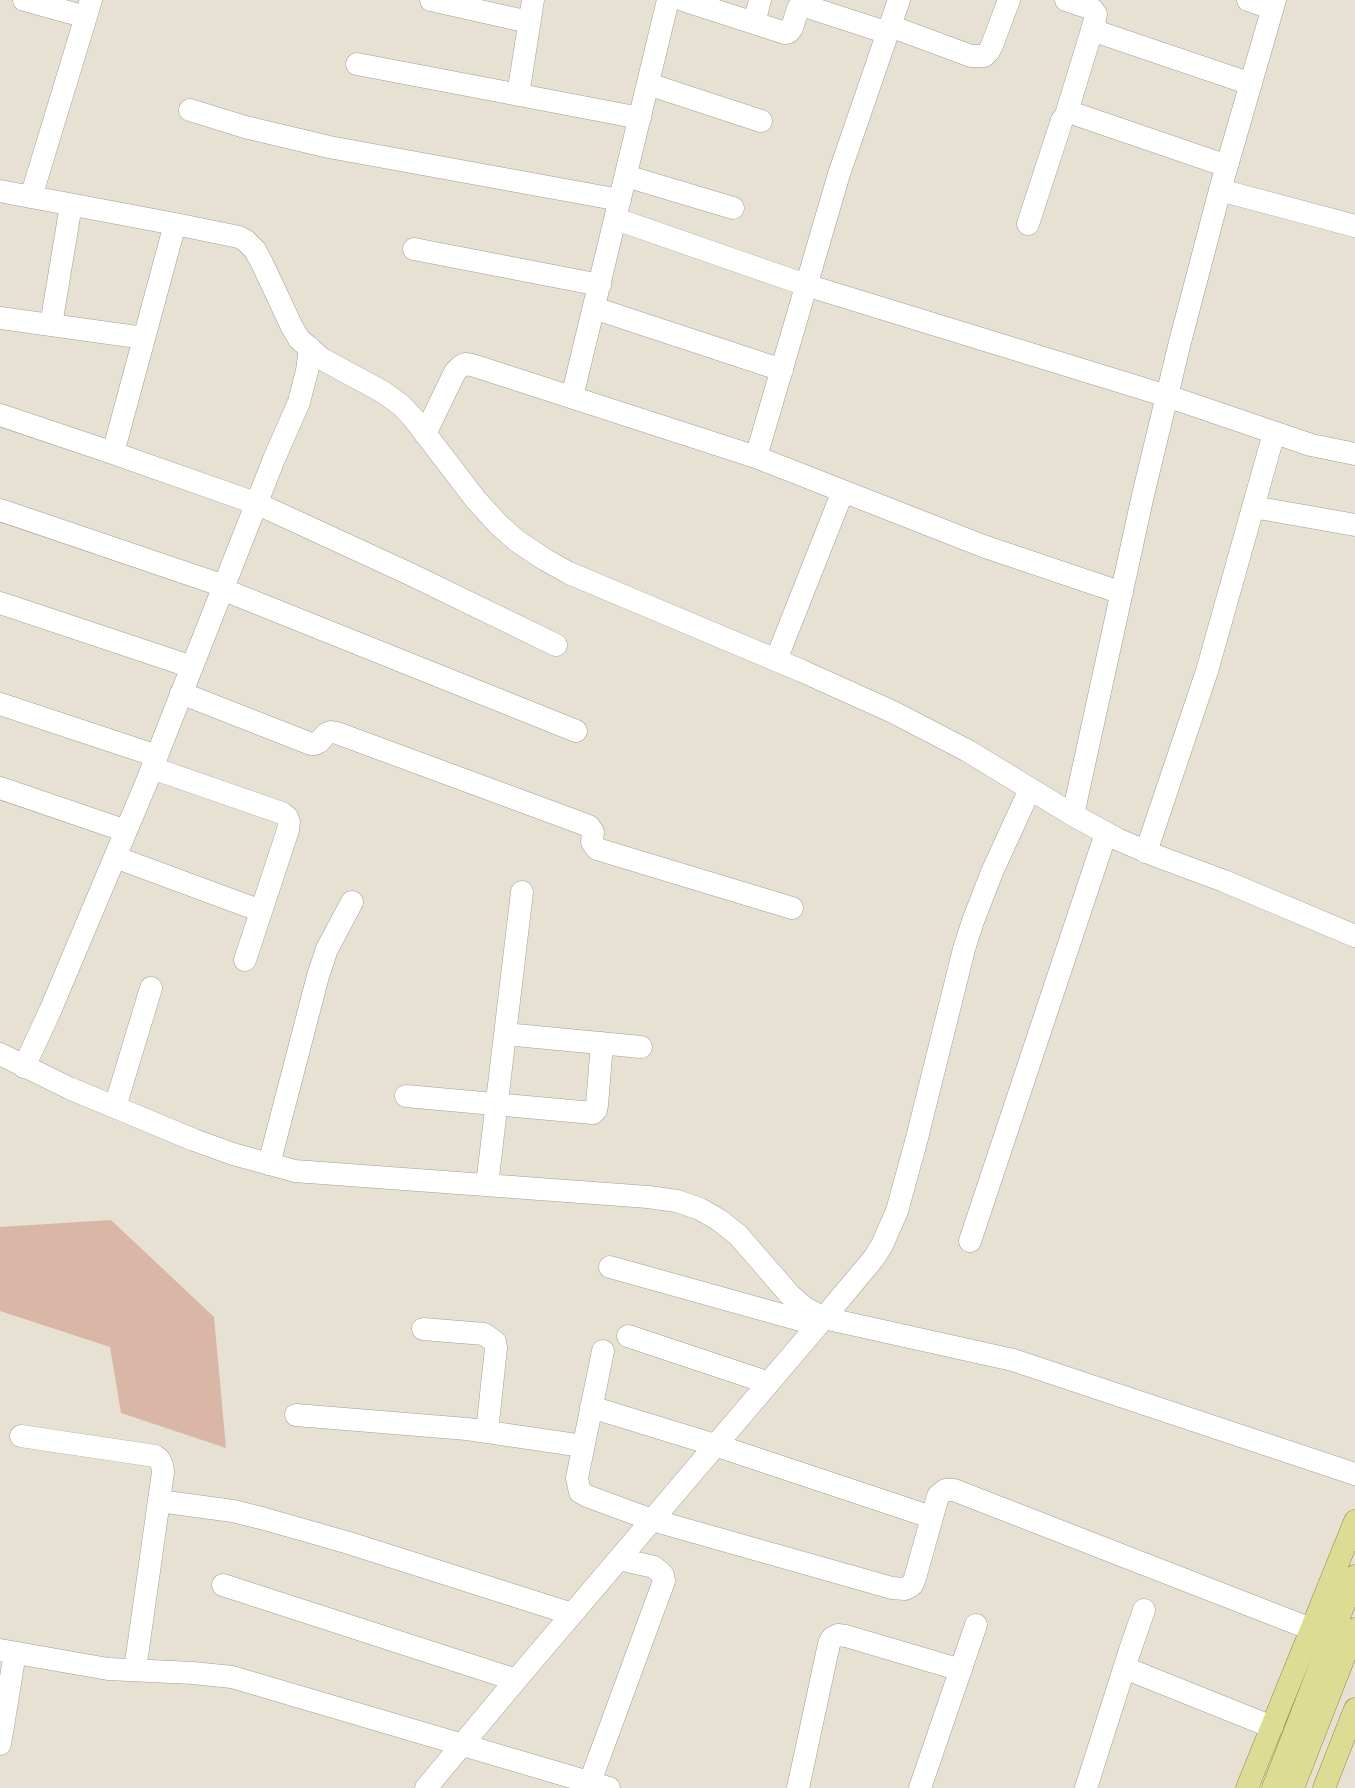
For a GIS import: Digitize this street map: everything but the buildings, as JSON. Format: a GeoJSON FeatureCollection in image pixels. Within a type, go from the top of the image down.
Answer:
{"type":"FeatureCollection","features":[{"type":"Feature","properties":{"kind":"main road"},"geometry":{"type":"LineString","coordinates":[[1247,1788],[1355,1521]]}},
{"type":"Feature","properties":{"kind":"main road"},"geometry":{"type":"LineString","coordinates":[[1273,1788],[1355,1576]]}},
{"type":"Feature","properties":{"kind":"main road"},"geometry":{"type":"LineString","coordinates":[[1293,1788],[1355,1629]]}},
{"type":"Feature","properties":{"kind":"main road"},"geometry":{"type":"LineString","coordinates":[[1324,1788],[1355,1709]]}},
{"type":"Feature","properties":{"kind":"street"},"geometry":{"type":"LineString","coordinates":[[24,0],[88,8],[31,197]]}},
{"type":"Feature","properties":{"kind":"street"},"geometry":{"type":"LineString","coordinates":[[431,0],[529,22]]}},
{"type":"Feature","properties":{"kind":"street"},"geometry":{"type":"LineString","coordinates":[[518,95],[533,0]]}},
{"type":"Feature","properties":{"kind":"street"},"geometry":{"type":"LineString","coordinates":[[572,397],[668,0]]}},
{"type":"Feature","properties":{"kind":"street"},"geometry":{"type":"LineString","coordinates":[[683,0],[785,34],[792,28],[798,8],[802,5],[889,29],[971,56],[984,56],[989,51],[1009,0]]}},
{"type":"Feature","properties":{"kind":"street"},"geometry":{"type":"LineString","coordinates":[[754,23],[760,0]]}},
{"type":"Feature","properties":{"kind":"street"},"geometry":{"type":"LineString","coordinates":[[756,456],[839,174],[899,0]]}},
{"type":"Feature","properties":{"kind":"street"},"geometry":{"type":"LineString","coordinates":[[1066,0],[1251,84]]}},
{"type":"Feature","properties":{"kind":"street"},"geometry":{"type":"LineString","coordinates":[[1073,815],[1167,396],[1220,190],[1274,4],[1248,0]]}},
{"type":"Feature","properties":{"kind":"street"},"geometry":{"type":"LineString","coordinates":[[1028,224],[1062,120],[1066,115],[1094,13]]}},
{"type":"Feature","properties":{"kind":"street"},"geometry":{"type":"LineString","coordinates":[[357,64],[640,118]]}},
{"type":"Feature","properties":{"kind":"street"},"geometry":{"type":"LineString","coordinates":[[648,84],[761,121]]}},
{"type":"Feature","properties":{"kind":"street"},"geometry":{"type":"LineString","coordinates":[[190,110],[245,127],[328,147],[618,210],[806,285],[1167,396],[1311,445],[1354,451]]}},
{"type":"Feature","properties":{"kind":"street"},"geometry":{"type":"LineString","coordinates":[[1066,115],[1071,113],[1078,115],[1227,166]]}},
{"type":"Feature","properties":{"kind":"street"},"geometry":{"type":"LineString","coordinates":[[626,176],[732,208]]}},
{"type":"Feature","properties":{"kind":"street"},"geometry":{"type":"LineString","coordinates":[[1220,190],[1355,226]]}},
{"type":"Feature","properties":{"kind":"street"},"geometry":{"type":"LineString","coordinates":[[0,191],[239,237],[246,241],[255,250],[292,327],[300,338],[322,359],[389,396],[405,410],[426,434],[476,500],[498,524],[517,541],[544,559],[569,573],[776,660],[930,730],[1073,815],[1146,852],[1224,881],[1355,936]]}},
{"type":"Feature","properties":{"kind":"street"},"geometry":{"type":"LineString","coordinates":[[51,325],[71,205]]}},
{"type":"Feature","properties":{"kind":"street"},"geometry":{"type":"LineString","coordinates":[[113,452],[175,224]]}},
{"type":"Feature","properties":{"kind":"street"},"geometry":{"type":"LineString","coordinates":[[414,249],[600,285]]}},
{"type":"Feature","properties":{"kind":"street"},"geometry":{"type":"LineString","coordinates":[[594,308],[782,370]]}},
{"type":"Feature","properties":{"kind":"street"},"geometry":{"type":"LineString","coordinates":[[0,318],[144,338]]}},
{"type":"Feature","properties":{"kind":"street"},"geometry":{"type":"LineString","coordinates":[[24,1067],[50,1011],[155,762],[223,587],[299,402],[307,371],[310,348]]}},
{"type":"Feature","properties":{"kind":"street"},"geometry":{"type":"LineString","coordinates":[[426,434],[456,372],[465,364],[756,456],[983,546],[1122,593]]}},
{"type":"Feature","properties":{"kind":"street"},"geometry":{"type":"LineString","coordinates":[[0,415],[113,452],[258,504],[412,575],[556,645]]}},
{"type":"Feature","properties":{"kind":"street"},"geometry":{"type":"LineString","coordinates":[[1146,852],[1207,671],[1274,433]]}},
{"type":"Feature","properties":{"kind":"street"},"geometry":{"type":"LineString","coordinates":[[776,660],[843,491]]}},
{"type":"Feature","properties":{"kind":"street"},"geometry":{"type":"LineString","coordinates":[[1253,507],[1355,525]]}},
{"type":"Feature","properties":{"kind":"street"},"geometry":{"type":"LineString","coordinates":[[0,510],[223,587],[576,731]]}},
{"type":"Feature","properties":{"kind":"street"},"geometry":{"type":"LineString","coordinates":[[0,602],[192,667]]}},
{"type":"Feature","properties":{"kind":"street"},"geometry":{"type":"LineString","coordinates":[[181,693],[311,744],[319,742],[326,734],[331,732],[337,733],[589,826],[593,832],[592,842],[597,849],[792,908]]}},
{"type":"Feature","properties":{"kind":"street"},"geometry":{"type":"LineString","coordinates":[[0,704],[155,762],[282,813],[287,817],[289,822],[288,830],[245,960]]}},
{"type":"Feature","properties":{"kind":"street"},"geometry":{"type":"LineString","coordinates":[[0,788],[126,831]]}},
{"type":"Feature","properties":{"kind":"street"},"geometry":{"type":"LineString","coordinates":[[426,1788],[874,1258],[890,1231],[917,1138],[972,921],[992,872],[1030,789]]}},
{"type":"Feature","properties":{"kind":"street"},"geometry":{"type":"LineString","coordinates":[[970,1241],[1106,833]]}},
{"type":"Feature","properties":{"kind":"street"},"geometry":{"type":"LineString","coordinates":[[115,857],[261,911]]}},
{"type":"Feature","properties":{"kind":"street"},"geometry":{"type":"LineString","coordinates":[[487,1185],[522,892]]}},
{"type":"Feature","properties":{"kind":"street"},"geometry":{"type":"LineString","coordinates":[[269,1164],[318,976],[327,949],[352,902]]}},
{"type":"Feature","properties":{"kind":"street"},"geometry":{"type":"LineString","coordinates":[[115,1106],[151,988]]}},
{"type":"Feature","properties":{"kind":"street"},"geometry":{"type":"LineString","coordinates":[[505,1034],[642,1047]]}},
{"type":"Feature","properties":{"kind":"street"},"geometry":{"type":"LineString","coordinates":[[406,1096],[593,1113],[596,1110],[597,1105],[602,1043]]}},
{"type":"Feature","properties":{"kind":"street"},"geometry":{"type":"LineString","coordinates":[[0,1054],[69,1088],[194,1140],[295,1171],[648,1197],[677,1201],[700,1209],[720,1220],[738,1235],[790,1295],[821,1321]]}},
{"type":"Feature","properties":{"kind":"street"},"geometry":{"type":"LineString","coordinates":[[610,1267],[821,1321],[1012,1360],[1355,1474]]}},
{"type":"Feature","properties":{"kind":"street"},"geometry":{"type":"LineString","coordinates":[[423,1329],[484,1334],[495,1342],[496,1348],[486,1432]]}},
{"type":"Feature","properties":{"kind":"street"},"geometry":{"type":"LineString","coordinates":[[628,1336],[769,1383]]}},
{"type":"Feature","properties":{"kind":"street"},"geometry":{"type":"LineString","coordinates":[[603,1351],[576,1478],[580,1492],[587,1496],[652,1520],[892,1588],[905,1589],[912,1585],[938,1496],[945,1490],[954,1490],[1311,1629]]}},
{"type":"Feature","properties":{"kind":"street"},"geometry":{"type":"LineString","coordinates":[[591,1407],[715,1445],[931,1517]]}},
{"type":"Feature","properties":{"kind":"street"},"geometry":{"type":"LineString","coordinates":[[296,1415],[486,1432],[583,1446]]}},
{"type":"Feature","properties":{"kind":"street"},"geometry":{"type":"LineString","coordinates":[[21,1436],[155,1456],[159,1459],[162,1465],[159,1501],[135,1670]]}},
{"type":"Feature","properties":{"kind":"street"},"geometry":{"type":"LineString","coordinates":[[159,1501],[233,1511],[273,1521],[349,1543],[572,1614]]}},
{"type":"Feature","properties":{"kind":"street"},"geometry":{"type":"LineString","coordinates":[[0,1744],[8,1652],[96,1667],[199,1673],[232,1677],[600,1785],[664,1581],[664,1575],[654,1568],[619,1559]]}},
{"type":"Feature","properties":{"kind":"street"},"geometry":{"type":"LineString","coordinates":[[223,1585],[516,1680]]}},
{"type":"Feature","properties":{"kind":"street"},"geometry":{"type":"LineString","coordinates":[[1086,1788],[1144,1610]]}},
{"type":"Feature","properties":{"kind":"street"},"geometry":{"type":"LineString","coordinates":[[920,1788],[976,1625]]}},
{"type":"Feature","properties":{"kind":"street"},"geometry":{"type":"LineString","coordinates":[[798,1788],[829,1644],[832,1638],[838,1635],[846,1636],[961,1670]]}},
{"type":"Feature","properties":{"kind":"street"},"geometry":{"type":"LineString","coordinates":[[1125,1668],[1272,1727]]}},
{"type":"Feature","properties":{"kind":"shaded area"},"geometry":{"type":"Polygon","coordinates":[[[111,1220],[214,1317],[226,1448],[121,1413],[110,1347],[0,1311],[0,1227],[111,1220]]]}}]}
